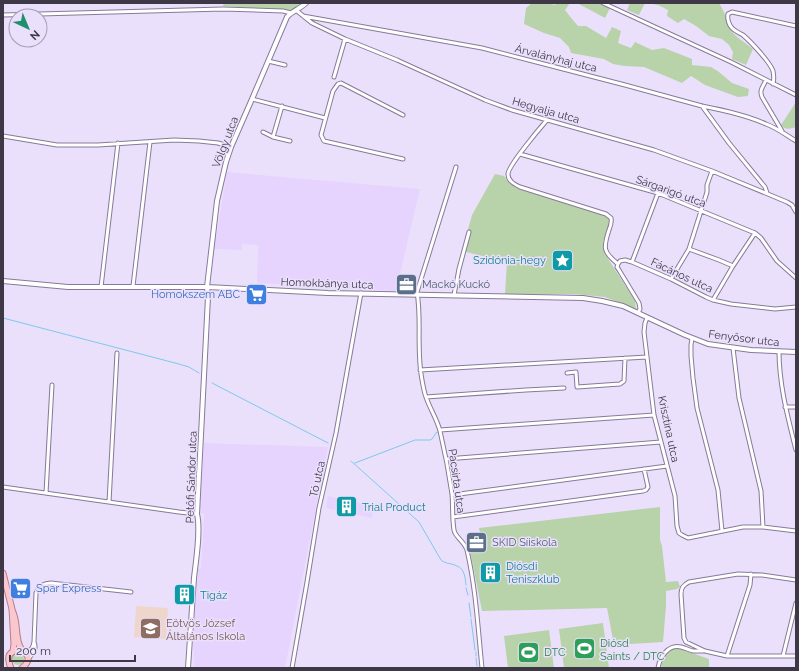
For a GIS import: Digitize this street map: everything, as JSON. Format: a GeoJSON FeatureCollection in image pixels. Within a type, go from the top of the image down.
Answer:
{"type":"FeatureCollection","features":[{"type":"Feature","properties":{"kind":"main road"},"geometry":{"type":"LineString","coordinates":[[3,573],[15,616],[18,643],[28,660],[22,668]]}},
{"type":"Feature","properties":{"kind":"main road"},"geometry":{"type":"LineString","coordinates":[[12,609],[14,644],[13,651],[8,660],[12,667]]}},
{"type":"Feature","properties":{"kind":"main road"},"geometry":{"type":"LineString","coordinates":[[13,651],[18,650],[24,652]]}},
{"type":"Feature","properties":{"kind":"street"},"geometry":{"type":"LineString","coordinates":[[3,15],[224,9],[291,12],[297,11],[306,3]]}},
{"type":"Feature","properties":{"kind":"street"},"geometry":{"type":"LineString","coordinates":[[603,3],[731,62],[796,95]]}},
{"type":"Feature","properties":{"kind":"street","name":"Hegyalja utca"},"geometry":{"type":"LineString","coordinates":[[297,11],[312,23],[345,39],[397,60],[485,100],[512,110],[654,150],[767,193],[792,205],[796,212]]}},
{"type":"Feature","properties":{"kind":"street","name":"Völgy utca"},"geometry":{"type":"LineString","coordinates":[[207,287],[217,201],[230,147],[287,17],[291,12]]}},
{"type":"Feature","properties":{"kind":"street"},"geometry":{"type":"LineString","coordinates":[[774,84],[771,66],[740,33],[731,27],[728,20],[728,14],[732,12],[796,26]]}},
{"type":"Feature","properties":{"kind":"street","name":"Árvalányhaj utca"},"geometry":{"type":"LineString","coordinates":[[303,16],[482,48],[751,118],[765,123],[796,141]]}},
{"type":"Feature","properties":{"kind":"street"},"geometry":{"type":"LineString","coordinates":[[334,77],[345,39]]}},
{"type":"Feature","properties":{"kind":"street"},"geometry":{"type":"LineString","coordinates":[[268,61],[285,65]]}},
{"type":"Feature","properties":{"kind":"street"},"geometry":{"type":"LineString","coordinates":[[766,80],[760,93],[783,133]]}},
{"type":"Feature","properties":{"kind":"street"},"geometry":{"type":"LineString","coordinates":[[403,115],[341,83],[338,84],[333,91],[321,135],[324,141],[403,159]]}},
{"type":"Feature","properties":{"kind":"street"},"geometry":{"type":"LineString","coordinates":[[252,99],[325,118]]}},
{"type":"Feature","properties":{"kind":"street"},"geometry":{"type":"LineString","coordinates":[[273,137],[282,106]]}},
{"type":"Feature","properties":{"kind":"street"},"geometry":{"type":"LineString","coordinates":[[702,106],[765,188],[767,193]]}},
{"type":"Feature","properties":{"kind":"street"},"geometry":{"type":"LineString","coordinates":[[547,120],[509,170],[508,175],[510,181],[520,187],[606,214],[611,218],[612,222],[604,247],[606,253],[618,264],[617,267],[639,303],[640,310],[638,313]]}},
{"type":"Feature","properties":{"kind":"street"},"geometry":{"type":"LineString","coordinates":[[263,132],[273,137],[290,141]]}},
{"type":"Feature","properties":{"kind":"street"},"geometry":{"type":"LineString","coordinates":[[3,136],[57,145],[98,145],[174,140],[218,143],[230,147]]}},
{"type":"Feature","properties":{"kind":"street"},"geometry":{"type":"LineString","coordinates":[[134,286],[150,142]]}},
{"type":"Feature","properties":{"kind":"street"},"geometry":{"type":"LineString","coordinates":[[101,287],[118,143]]}},
{"type":"Feature","properties":{"kind":"street","name":"Sárgarigó utca"},"geometry":{"type":"LineString","coordinates":[[520,154],[658,193],[755,233],[761,238],[778,262],[796,278]]}},
{"type":"Feature","properties":{"kind":"street","name":"Pacsirta utca"},"geometry":{"type":"LineString","coordinates":[[456,167],[417,292],[419,303],[418,339],[420,370],[426,397],[440,430],[446,459],[452,495],[455,534],[467,550],[475,595],[482,668]]}},
{"type":"Feature","properties":{"kind":"street"},"geometry":{"type":"LineString","coordinates":[[671,279],[689,249],[702,211],[707,192],[707,185],[712,171]]}},
{"type":"Feature","properties":{"kind":"street"},"geometry":{"type":"LineString","coordinates":[[618,264],[620,261],[625,260],[632,262],[658,193]]}},
{"type":"Feature","properties":{"kind":"street"},"geometry":{"type":"LineString","coordinates":[[454,295],[469,232]]}},
{"type":"Feature","properties":{"kind":"street"},"geometry":{"type":"LineString","coordinates":[[713,300],[755,233]]}},
{"type":"Feature","properties":{"kind":"street"},"geometry":{"type":"LineString","coordinates":[[689,249],[733,266]]}},
{"type":"Feature","properties":{"kind":"street","name":"Fácános utca"},"geometry":{"type":"LineString","coordinates":[[632,262],[713,300],[731,304],[775,309],[796,307]]}},
{"type":"Feature","properties":{"kind":"street","name":"Homokbánya utca"},"geometry":{"type":"LineString","coordinates":[[3,281],[68,287],[207,287],[286,291],[583,298],[623,306],[647,318]]}},
{"type":"Feature","properties":{"kind":"street","name":"Petőfi Sándor utca"},"geometry":{"type":"LineString","coordinates":[[188,668],[197,545],[197,514],[208,296],[207,287]]}},
{"type":"Feature","properties":{"kind":"street","name":"Tó utca"},"geometry":{"type":"LineString","coordinates":[[292,668],[320,508],[336,433],[361,293]]}},
{"type":"Feature","properties":{"kind":"street","name":"Fenyősor utca"},"geometry":{"type":"LineString","coordinates":[[647,318],[708,344],[733,348],[796,352]]}},
{"type":"Feature","properties":{"kind":"street","name":"Krisztina utca"},"geometry":{"type":"LineString","coordinates":[[647,318],[644,332],[654,415],[676,496],[678,530],[682,535],[688,538],[722,531]]}},
{"type":"Feature","properties":{"kind":"street"},"geometry":{"type":"LineString","coordinates":[[692,338],[691,356],[696,402],[699,419],[718,490],[722,531],[743,527],[763,527],[796,531]]}},
{"type":"Feature","properties":{"kind":"street"},"geometry":{"type":"LineString","coordinates":[[733,348],[739,398],[761,491],[763,527]]}},
{"type":"Feature","properties":{"kind":"street"},"geometry":{"type":"LineString","coordinates":[[779,351],[780,378],[785,407],[796,450]]}},
{"type":"Feature","properties":{"kind":"street"},"geometry":{"type":"LineString","coordinates":[[109,502],[117,353]]}},
{"type":"Feature","properties":{"kind":"street"},"geometry":{"type":"LineString","coordinates":[[420,370],[647,357]]}},
{"type":"Feature","properties":{"kind":"street"},"geometry":{"type":"LineString","coordinates":[[567,373],[576,372],[577,387],[620,384],[624,381],[625,358]]}},
{"type":"Feature","properties":{"kind":"street"},"geometry":{"type":"LineString","coordinates":[[46,493],[52,385]]}},
{"type":"Feature","properties":{"kind":"street"},"geometry":{"type":"LineString","coordinates":[[426,397],[564,388]]}},
{"type":"Feature","properties":{"kind":"street"},"geometry":{"type":"LineString","coordinates":[[785,407],[796,407]]}},
{"type":"Feature","properties":{"kind":"street"},"geometry":{"type":"LineString","coordinates":[[440,430],[654,415]]}},
{"type":"Feature","properties":{"kind":"street"},"geometry":{"type":"LineString","coordinates":[[446,459],[661,442]]}},
{"type":"Feature","properties":{"kind":"street"},"geometry":{"type":"LineString","coordinates":[[452,495],[667,466]]}},
{"type":"Feature","properties":{"kind":"street"},"geometry":{"type":"LineString","coordinates":[[453,518],[643,491],[648,488],[644,469]]}},
{"type":"Feature","properties":{"kind":"street"},"geometry":{"type":"LineString","coordinates":[[3,487],[197,514]]}},
{"type":"Feature","properties":{"kind":"street"},"geometry":{"type":"LineString","coordinates":[[705,651],[684,638],[681,594],[683,586],[690,582],[738,574],[762,574],[796,580]]}},
{"type":"Feature","properties":{"kind":"street"},"geometry":{"type":"LineString","coordinates":[[727,656],[750,585],[751,574]]}},
{"type":"Feature","properties":{"kind":"street"},"geometry":{"type":"LineString","coordinates":[[24,652],[32,649],[34,642],[36,593],[42,585],[51,583],[131,592]]}},
{"type":"Feature","properties":{"kind":"street"},"geometry":{"type":"LineString","coordinates":[[784,656],[796,603]]}},
{"type":"Feature","properties":{"kind":"street"},"geometry":{"type":"LineString","coordinates":[[30,668],[28,660],[36,647],[34,642]]}},
{"type":"Feature","properties":{"kind":"street"},"geometry":{"type":"LineString","coordinates":[[658,668],[661,657],[664,653],[673,647],[680,646],[693,651],[705,651],[727,656],[796,656]]}},
{"type":"Feature","properties":{"kind":"shaded area"},"geometry":{"type":"Polygon","coordinates":[[[227,172],[420,189],[396,291],[257,283],[258,245],[242,244],[242,250],[214,249],[227,172]]]}},
{"type":"Feature","properties":{"kind":"shaded area"},"geometry":{"type":"Polygon","coordinates":[[[204,443],[328,447],[285,668],[194,668],[193,638],[198,569],[201,568],[204,514],[200,513],[204,443]]]}},
{"type":"Feature","properties":{"kind":"shaded area"},"geometry":{"type":"Polygon","coordinates":[[[328,496],[374,506],[372,518],[326,508],[328,496]]]}},
{"type":"Feature","properties":{"kind":"shaded area","name":"Eötvös József Általános Iskola"},"geometry":{"type":"Polygon","coordinates":[[[136,606],[168,608],[166,639],[134,637],[136,606]]]}},
{"type":"Feature","properties":{"kind":"green space"},"geometry":{"type":"Polygon","coordinates":[[[224,3],[302,3],[290,10],[223,6],[224,3]]]}},
{"type":"Feature","properties":{"kind":"green space"},"geometry":{"type":"Polygon","coordinates":[[[532,3],[547,3],[555,5],[556,3],[570,3],[565,10],[578,26],[586,26],[606,38],[612,27],[621,31],[618,43],[631,48],[635,42],[652,50],[664,48],[692,59],[692,65],[711,67],[732,83],[749,89],[748,96],[738,97],[705,85],[691,76],[682,83],[644,67],[613,64],[604,59],[571,53],[569,47],[560,38],[524,24],[526,8],[532,3]]]}},
{"type":"Feature","properties":{"kind":"green space"},"geometry":{"type":"Polygon","coordinates":[[[577,3],[598,3],[610,8],[605,18],[577,3]]]}},
{"type":"Feature","properties":{"kind":"green space"},"geometry":{"type":"Polygon","coordinates":[[[630,3],[645,3],[639,15],[627,10],[630,3]]]}},
{"type":"Feature","properties":{"kind":"green space"},"geometry":{"type":"Polygon","coordinates":[[[647,3],[719,3],[726,16],[727,24],[731,31],[753,49],[746,65],[732,59],[733,52],[729,45],[722,39],[709,36],[684,19],[678,23],[667,16],[668,10],[658,5],[647,3]]]}},
{"type":"Feature","properties":{"kind":"green space"},"geometry":{"type":"Polygon","coordinates":[[[796,102],[796,127],[790,129],[784,128],[781,125],[796,102]]]}},
{"type":"Feature","properties":{"kind":"green space"},"geometry":{"type":"Polygon","coordinates":[[[495,174],[504,176],[509,183],[519,189],[606,214],[609,218],[609,223],[603,242],[605,254],[635,301],[636,309],[605,297],[575,294],[505,294],[507,262],[462,251],[472,215],[495,174]]]}},
{"type":"Feature","properties":{"kind":"green space"},"geometry":{"type":"Polygon","coordinates":[[[660,507],[660,540],[666,582],[678,581],[680,587],[666,591],[663,642],[614,645],[607,608],[482,611],[467,535],[480,533],[479,528],[660,507]]]}},
{"type":"Feature","properties":{"kind":"green space","name":"Diósd Saints / DTC"},"geometry":{"type":"Polygon","coordinates":[[[603,623],[609,668],[564,668],[559,629],[603,623]]]}},
{"type":"Feature","properties":{"kind":"green space","name":"DTC"},"geometry":{"type":"Polygon","coordinates":[[[549,630],[554,668],[508,668],[504,636],[549,630]]]}},
{"type":"Feature","properties":{"kind":"green space"},"geometry":{"type":"Polygon","coordinates":[[[672,649],[680,649],[709,659],[709,668],[661,668],[662,662],[672,649]]]}},
{"type":"Feature","properties":{"kind":"green space"},"geometry":{"type":"Polygon","coordinates":[[[16,653],[20,653],[24,659],[20,665],[16,665],[12,661],[12,657],[16,653]]]}},
{"type":"Feature","properties":{"kind":"waterway"},"geometry":{"type":"LineString","coordinates":[[3,318],[179,364],[189,367],[199,373]]}},
{"type":"Feature","properties":{"kind":"waterway"},"geometry":{"type":"LineString","coordinates":[[212,383],[328,443]]}},
{"type":"Feature","properties":{"kind":"waterway"},"geometry":{"type":"LineString","coordinates":[[355,463],[415,440],[430,440],[438,432]]}},
{"type":"Feature","properties":{"kind":"waterway"},"geometry":{"type":"LineString","coordinates":[[351,461],[419,522],[441,560],[462,569],[466,585]]}},
{"type":"Feature","properties":{"kind":"waterway"},"geometry":{"type":"LineString","coordinates":[[466,588],[468,595]]}},
{"type":"Feature","properties":{"kind":"waterway"},"geometry":{"type":"LineString","coordinates":[[469,603],[471,617]]}},
{"type":"Feature","properties":{"kind":"waterway"},"geometry":{"type":"LineString","coordinates":[[471,619],[475,650]]}},
{"type":"Feature","properties":{"kind":"waterway"},"geometry":{"type":"LineString","coordinates":[[476,658],[477,666]]}},
{"type":"Feature","properties":{"kind":"place","name":"Szidónia-hegy"},"geometry":{"type":"Point","coordinates":[562,260]}},
{"type":"Feature","properties":{"kind":"place","name":"Mackó Kuckó"},"geometry":{"type":"Point","coordinates":[406,284]}},
{"type":"Feature","properties":{"kind":"place","name":"Homokszem ABC"},"geometry":{"type":"Point","coordinates":[256,294]}},
{"type":"Feature","properties":{"kind":"place","name":"Trial Product"},"geometry":{"type":"Point","coordinates":[346,507]}},
{"type":"Feature","properties":{"kind":"place","name":"SKID Síiskola"},"geometry":{"type":"Point","coordinates":[476,542]}},
{"type":"Feature","properties":{"kind":"place","name":"Diósdi Teniszklub"},"geometry":{"type":"Point","coordinates":[490,572]}},
{"type":"Feature","properties":{"kind":"place","name":"Spar Express"},"geometry":{"type":"Point","coordinates":[21,588]}},
{"type":"Feature","properties":{"kind":"place","name":"Tigáz"},"geometry":{"type":"Point","coordinates":[184,595]}},
{"type":"Feature","properties":{"kind":"place","name":"Eötvös József Általános Iskola"},"geometry":{"type":"Point","coordinates":[150,629]}},
{"type":"Feature","properties":{"kind":"place","name":"Diósd Saints / DTC"},"geometry":{"type":"Point","coordinates":[584,649]}},
{"type":"Feature","properties":{"kind":"place","name":"DTC"},"geometry":{"type":"Point","coordinates":[529,652]}}]}
